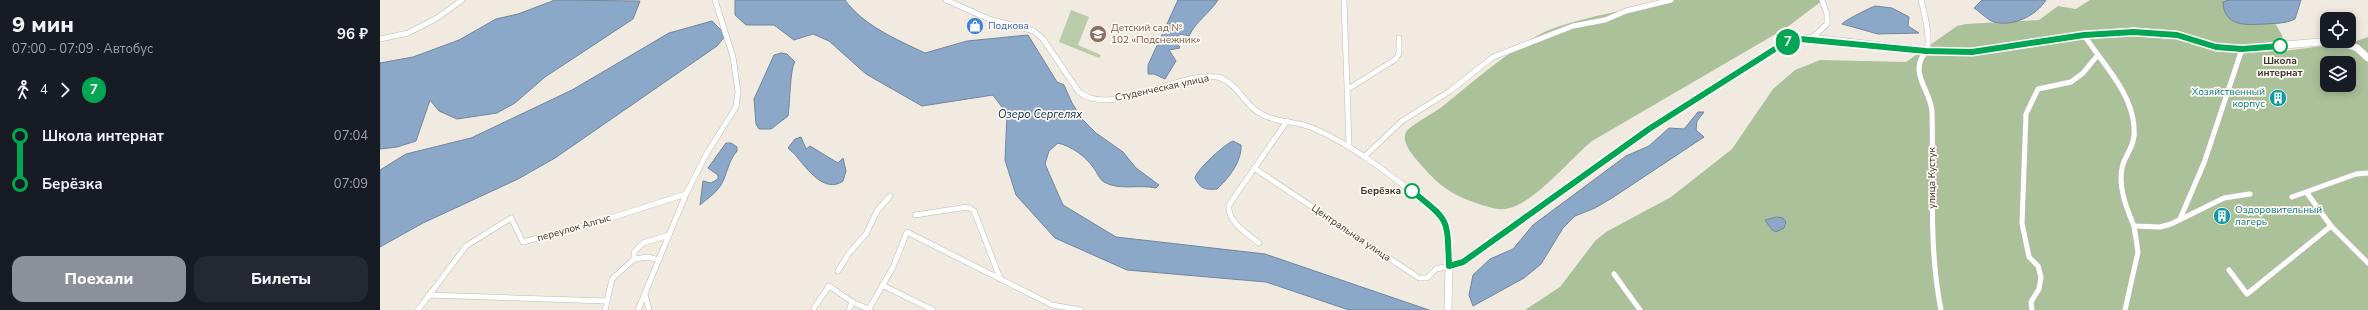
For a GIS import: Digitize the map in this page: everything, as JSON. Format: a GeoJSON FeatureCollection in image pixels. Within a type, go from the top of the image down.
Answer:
{"type":"FeatureCollection","features":[{"type":"Feature","properties":{"kind":"main road"},"geometry":{"type":"LineString","coordinates":[[1448,310],[1449,266],[1463,262],[1649,129],[1786,42],[1812,38],[1926,51],[1978,52],[2084,35],[2134,32],[2177,35],[2216,47],[2242,49],[2320,42]]}},
{"type":"Feature","properties":{"kind":"main road"},"geometry":{"type":"LineString","coordinates":[[2356,48],[2368,58]]}},
{"type":"Feature","properties":{"kind":"street"},"geometry":{"type":"LineString","coordinates":[[380,39],[408,33],[437,18],[462,0]]}},
{"type":"Feature","properties":{"kind":"street"},"geometry":{"type":"LineString","coordinates":[[638,310],[646,294],[686,194],[707,153],[736,107],[738,92],[733,57],[715,0]]}},
{"type":"Feature","properties":{"kind":"street"},"geometry":{"type":"LineString","coordinates":[[1344,0],[1349,145]]}},
{"type":"Feature","properties":{"kind":"street"},"geometry":{"type":"LineString","coordinates":[[1365,156],[1402,121],[1450,91],[1493,57],[1573,26],[1606,20],[1626,11],[1671,0]]}},
{"type":"Feature","properties":{"kind":"street"},"geometry":{"type":"LineString","coordinates":[[1812,38],[1827,24],[1827,14],[1822,0]]}},
{"type":"Feature","properties":{"kind":"street","name":"улица Кустук"},"geometry":{"type":"LineString","coordinates":[[1921,0],[1927,27],[1926,51],[1921,56],[1919,69],[1920,79],[1932,107],[1933,253],[1941,310]]}},
{"type":"Feature","properties":{"kind":"street","name":"Студенческая улица"},"geometry":{"type":"LineString","coordinates":[[950,1],[988,19],[1034,31],[1043,38],[1080,92],[1086,97],[1095,100],[1128,96],[1210,76],[1220,78],[1231,85],[1263,116],[1311,127],[1349,145],[1438,212],[1445,220],[1448,231],[1449,266]]}},
{"type":"Feature","properties":{"kind":"street"},"geometry":{"type":"LineString","coordinates":[[2084,35],[2126,99],[2134,126],[2135,139],[2123,166],[2122,175],[2125,204],[2134,226],[2138,252],[2125,310]]}},
{"type":"Feature","properties":{"kind":"street"},"geometry":{"type":"LineString","coordinates":[[1348,89],[1396,59],[1399,53],[1399,38]]}},
{"type":"Feature","properties":{"kind":"street"},"geometry":{"type":"LineString","coordinates":[[2180,219],[2204,163],[2242,49]]}},
{"type":"Feature","properties":{"kind":"street"},"geometry":{"type":"LineString","coordinates":[[2032,310],[2032,302],[2039,289],[2041,277],[2038,266],[2029,257],[2022,223],[2026,114],[2038,89],[2071,82],[2083,73],[2097,56]]}},
{"type":"Feature","properties":{"kind":"street"},"geometry":{"type":"LineString","coordinates":[[1259,243],[1234,222],[1228,210],[1229,206],[1254,168],[1287,121]]}},
{"type":"Feature","properties":{"kind":"street","name":"Центральная улица"},"geometry":{"type":"LineString","coordinates":[[1254,168],[1419,278],[1427,278],[1436,270],[1449,266]]}},
{"type":"Feature","properties":{"kind":"street"},"geometry":{"type":"LineString","coordinates":[[2292,197],[2307,193],[2356,174],[2368,173]]}},
{"type":"Feature","properties":{"kind":"street"},"geometry":{"type":"LineString","coordinates":[[2307,193],[2331,226],[2368,263]]}},
{"type":"Feature","properties":{"kind":"street","name":"переулок Алгыс"},"geometry":{"type":"LineString","coordinates":[[418,310],[428,294],[466,246],[511,218],[524,242],[598,222],[686,194]]}},
{"type":"Feature","properties":{"kind":"street"},"geometry":{"type":"LineString","coordinates":[[2134,226],[2160,227],[2224,198],[2250,194]]}},
{"type":"Feature","properties":{"kind":"street"},"geometry":{"type":"LineString","coordinates":[[838,271],[849,253],[866,234],[877,211],[890,196]]}},
{"type":"Feature","properties":{"kind":"street"},"geometry":{"type":"LineString","coordinates":[[915,215],[968,208],[974,211],[1000,278]]}},
{"type":"Feature","properties":{"kind":"street"},"geometry":{"type":"LineString","coordinates":[[2229,270],[2247,294],[2331,226]]}},
{"type":"Feature","properties":{"kind":"street"},"geometry":{"type":"LineString","coordinates":[[814,308],[828,286],[852,302],[869,309],[907,232],[1000,278],[1053,308],[1081,310]]}},
{"type":"Feature","properties":{"kind":"street"},"geometry":{"type":"LineString","coordinates":[[634,258],[634,252],[643,243],[669,235]]}},
{"type":"Feature","properties":{"kind":"street"},"geometry":{"type":"LineString","coordinates":[[605,310],[612,279],[634,258],[648,257],[659,260]]}},
{"type":"Feature","properties":{"kind":"street"},"geometry":{"type":"LineString","coordinates":[[1614,274],[1640,310]]}},
{"type":"Feature","properties":{"kind":"street"},"geometry":{"type":"LineString","coordinates":[[882,285],[933,310]]}},
{"type":"Feature","properties":{"kind":"street"},"geometry":{"type":"LineString","coordinates":[[428,294],[607,301]]}},
{"type":"Feature","properties":{"kind":"street"},"geometry":{"type":"LineString","coordinates":[[646,294],[649,310]]}},
{"type":"Feature","properties":{"kind":"street"},"geometry":{"type":"LineString","coordinates":[[849,310],[852,302]]}},
{"type":"Feature","properties":{"kind":"green space"},"geometry":{"type":"Polygon","coordinates":[[[1669,0],[1823,0],[1786,28],[1592,141],[1550,181],[1527,200],[1515,206],[1505,209],[1493,208],[1473,202],[1452,192],[1429,174],[1407,146],[1405,136],[1408,129],[1440,109],[1498,62],[1528,41],[1557,27],[1669,0]]]}},
{"type":"Feature","properties":{"kind":"green space"},"geometry":{"type":"Polygon","coordinates":[[[2090,0],[2273,0],[2272,18],[2282,35],[2284,51],[2320,46],[2320,48],[2356,48],[2356,41],[2368,37],[2368,310],[1525,310],[1560,287],[1595,241],[1606,232],[1671,197],[1732,149],[1773,89],[1795,70],[1820,60],[1906,62],[1957,26],[1966,24],[2039,20],[2058,6],[2076,9],[2090,0]]]}},
{"type":"Feature","properties":{"kind":"green space"},"geometry":{"type":"Polygon","coordinates":[[[1071,10],[1089,17],[1078,45],[1101,55],[1099,58],[1059,42],[1071,10]]]}},
{"type":"Feature","properties":{"kind":"water"},"geometry":{"type":"Polygon","coordinates":[[[555,0],[640,1],[633,19],[545,77],[515,103],[497,113],[457,119],[439,111],[430,100],[416,141],[397,147],[380,149],[380,63],[413,57],[459,40],[496,19],[518,14],[555,0]]]}},
{"type":"Feature","properties":{"kind":"water","name":"Озеро Сергелях"},"geometry":{"type":"Polygon","coordinates":[[[735,0],[845,0],[871,25],[925,53],[967,41],[1028,35],[1057,82],[1064,85],[1072,103],[1082,119],[1096,133],[1123,152],[1136,168],[1159,185],[1156,188],[1110,185],[1102,181],[1090,163],[1082,155],[1068,146],[1058,143],[1049,151],[1045,164],[1063,205],[1116,237],[1265,254],[1429,310],[1349,310],[1266,282],[1127,270],[1055,238],[1016,195],[1005,160],[1007,114],[993,95],[922,106],[866,74],[829,41],[813,34],[794,40],[774,25],[746,25],[735,15],[735,0]]]}},
{"type":"Feature","properties":{"kind":"water"},"geometry":{"type":"Polygon","coordinates":[[[1178,0],[1218,0],[1195,26],[1189,36],[1181,34],[1175,38],[1180,48],[1169,50],[1176,61],[1165,79],[1154,74],[1148,74],[1148,65],[1178,0]]]}},
{"type":"Feature","properties":{"kind":"water"},"geometry":{"type":"Polygon","coordinates":[[[1982,0],[2046,0],[2036,11],[2023,19],[2009,23],[2001,23],[1992,21],[1974,8],[1982,0]]]}},
{"type":"Feature","properties":{"kind":"water"},"geometry":{"type":"Polygon","coordinates":[[[2229,0],[2301,0],[2295,19],[2288,22],[2244,24],[2237,23],[2227,16],[2224,10],[2223,2],[2229,0]]]}},
{"type":"Feature","properties":{"kind":"water"},"geometry":{"type":"Polygon","coordinates":[[[1875,6],[1892,8],[1909,17],[1908,26],[1919,33],[1878,34],[1842,24],[1875,6]]]}},
{"type":"Feature","properties":{"kind":"water"},"geometry":{"type":"Polygon","coordinates":[[[712,21],[726,35],[717,46],[555,158],[518,179],[423,223],[380,247],[380,170],[406,154],[471,138],[572,90],[669,33],[712,21]]]}},
{"type":"Feature","properties":{"kind":"water"},"geometry":{"type":"Polygon","coordinates":[[[781,53],[787,54],[795,62],[791,79],[788,116],[771,129],[759,129],[756,124],[754,99],[774,55],[781,53]]]}},
{"type":"Feature","properties":{"kind":"water"},"geometry":{"type":"Polygon","coordinates":[[[1698,112],[1704,112],[1697,121],[1696,130],[1704,137],[1612,198],[1595,208],[1575,216],[1563,228],[1541,264],[1524,278],[1473,306],[1469,295],[1473,275],[1490,259],[1513,249],[1533,225],[1626,156],[1649,146],[1669,128],[1684,129],[1698,112]]]}},
{"type":"Feature","properties":{"kind":"water"},"geometry":{"type":"Polygon","coordinates":[[[801,137],[806,149],[810,146],[838,163],[843,158],[846,171],[843,181],[836,184],[823,182],[806,168],[788,148],[795,139],[801,137]]]}},
{"type":"Feature","properties":{"kind":"water"},"geometry":{"type":"Polygon","coordinates":[[[1233,141],[1241,145],[1241,151],[1234,169],[1217,189],[1207,189],[1201,187],[1195,178],[1200,169],[1224,146],[1233,141]]]}},
{"type":"Feature","properties":{"kind":"water"},"geometry":{"type":"Polygon","coordinates":[[[726,143],[731,143],[737,147],[737,151],[721,185],[714,194],[700,205],[703,181],[711,183],[718,179],[718,175],[708,168],[726,143]]]}},
{"type":"Feature","properties":{"kind":"water"},"geometry":{"type":"Polygon","coordinates":[[[1777,217],[1783,218],[1786,222],[1784,228],[1776,232],[1772,230],[1765,220],[1777,217]]]}},
{"type":"Feature","properties":{"kind":"bus line","name":"7"},"geometry":{"type":"LineString","coordinates":[[1412,191],[1438,212],[1445,220],[1448,231],[1449,266],[1463,262],[1649,129],[1786,42],[1800,39],[1812,38],[1926,51],[1972,52],[1996,50],[2084,35],[2134,32],[2177,35],[2216,47],[2242,49],[2280,46]]}},
{"type":"Feature","properties":{"kind":"place","name":"Подкова"},"geometry":{"type":"Point","coordinates":[975,26]}},
{"type":"Feature","properties":{"kind":"place","name":"Детский сад № 102 «Подснежник»"},"geometry":{"type":"Point","coordinates":[1098,34]}},
{"type":"Feature","properties":{"kind":"place","name":"Школа интернат"},"geometry":{"type":"Point","coordinates":[2280,46]}},
{"type":"Feature","properties":{"kind":"place","name":"Хозяйственный корпус"},"geometry":{"type":"Point","coordinates":[2278,98]}},
{"type":"Feature","properties":{"kind":"place","name":"Берёзка"},"geometry":{"type":"Point","coordinates":[1412,191]}},
{"type":"Feature","properties":{"kind":"place","name":"Оздоровительный лагерь"},"geometry":{"type":"Point","coordinates":[2222,216]}}]}
